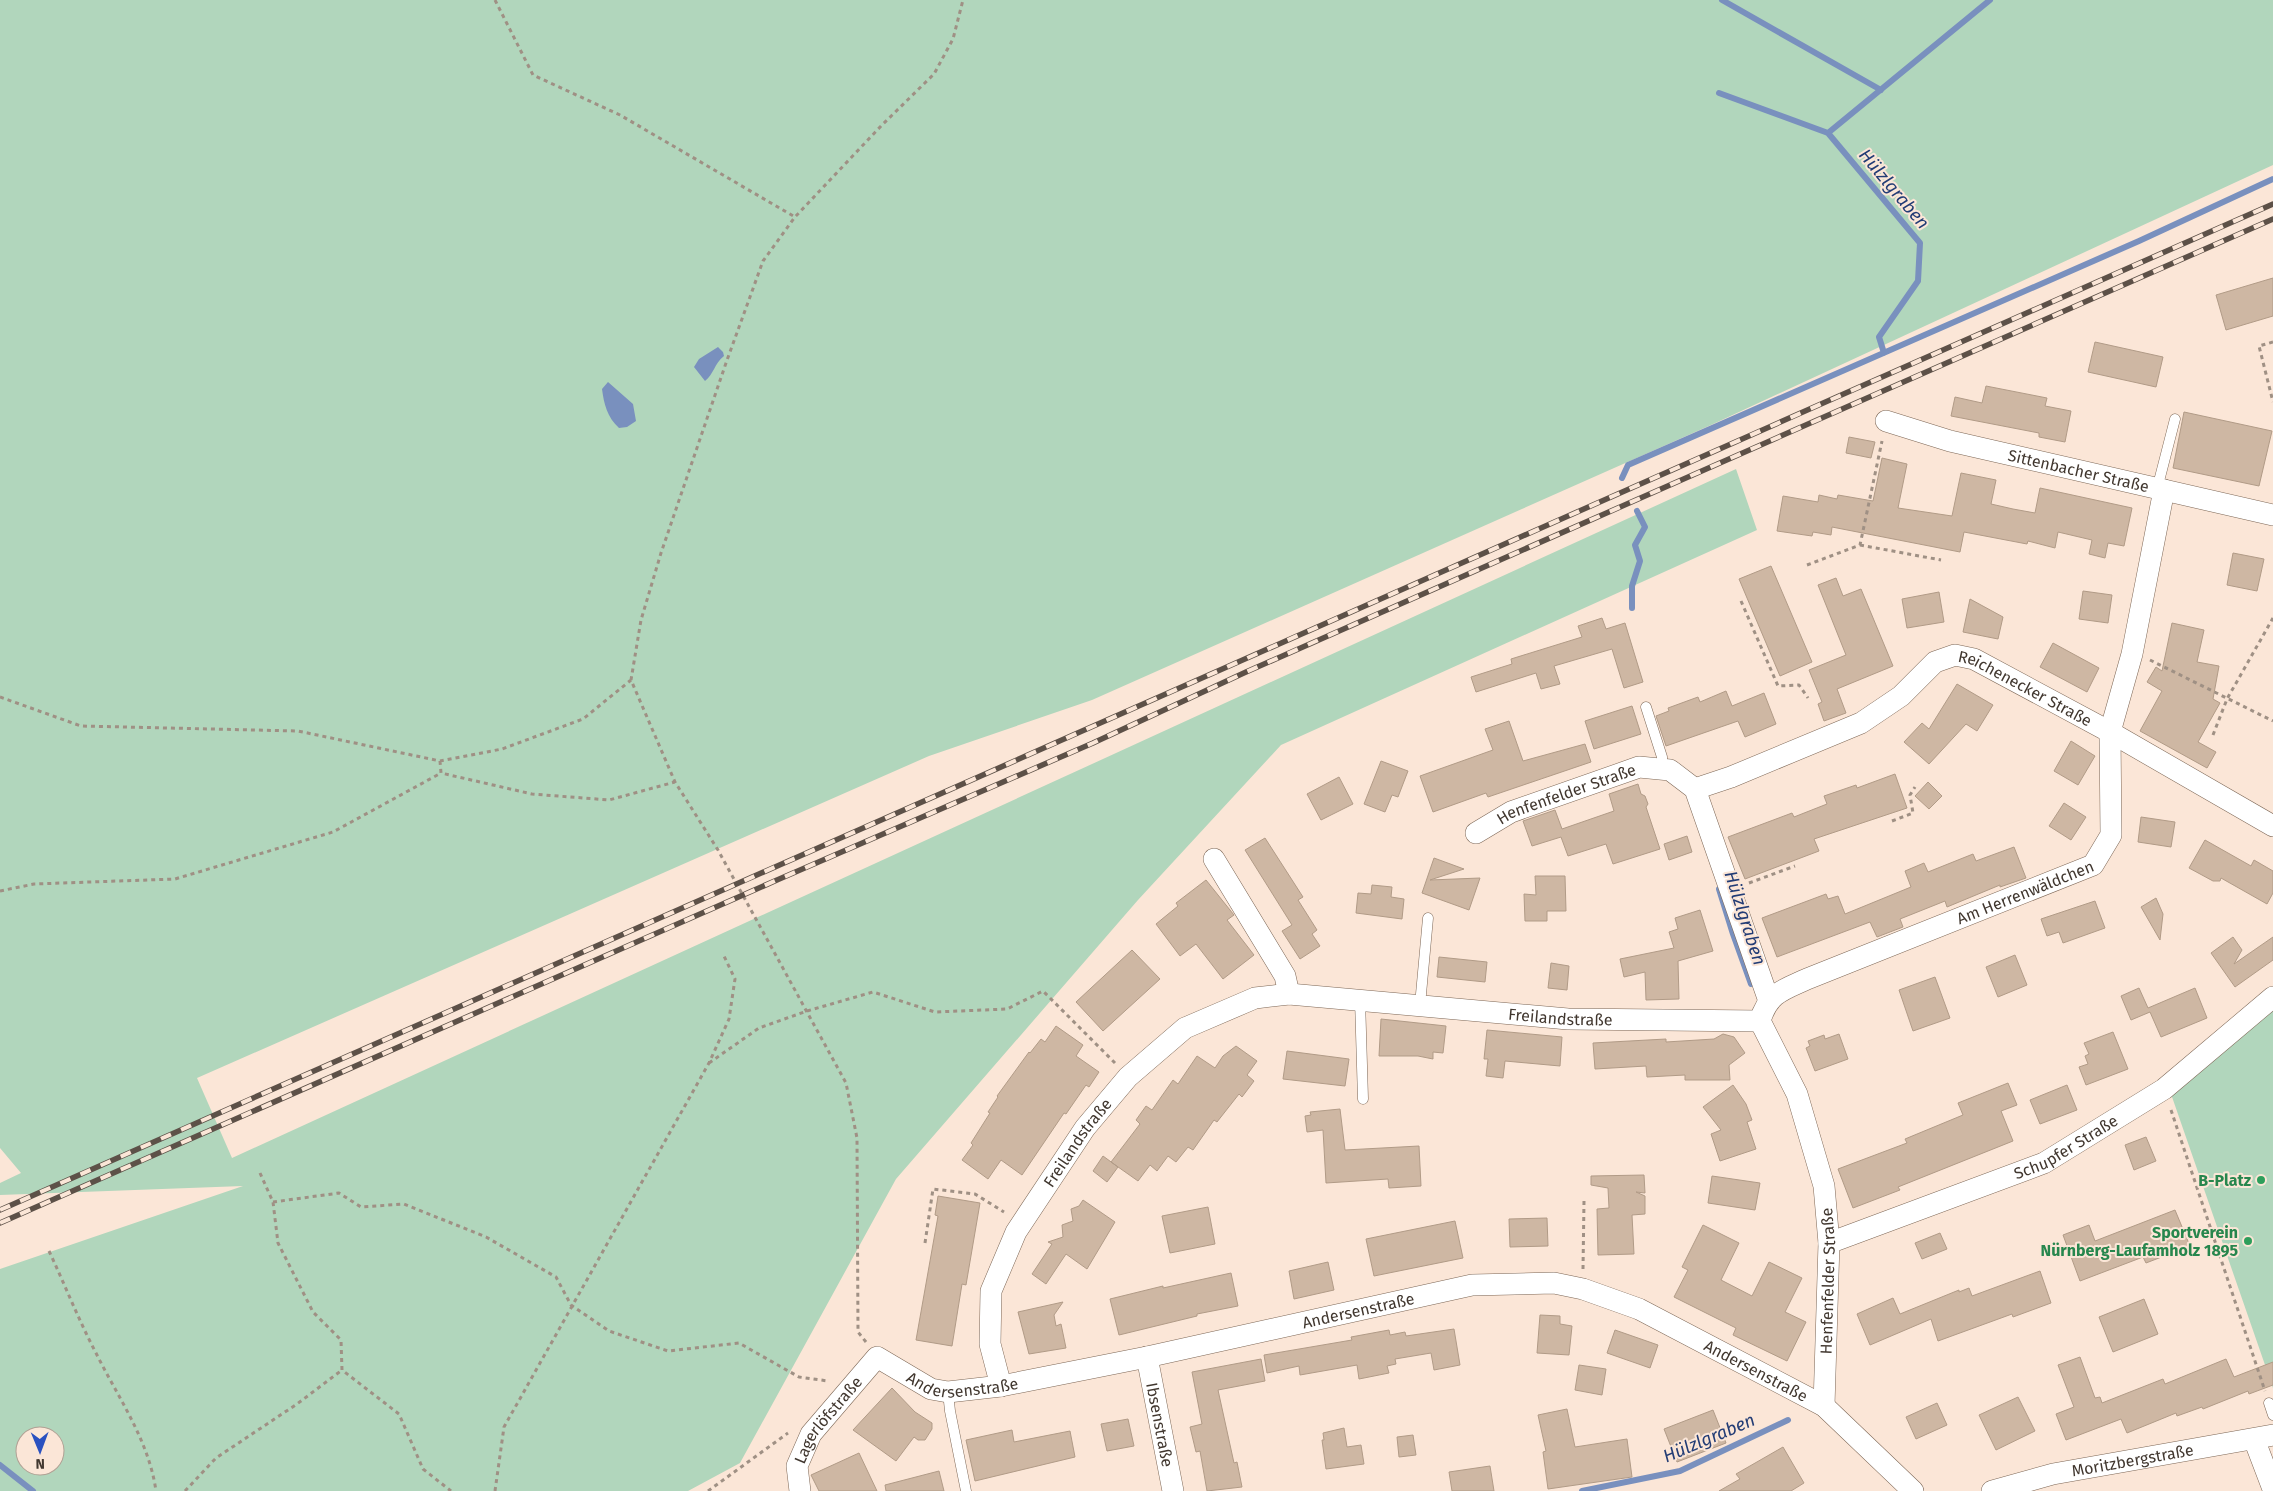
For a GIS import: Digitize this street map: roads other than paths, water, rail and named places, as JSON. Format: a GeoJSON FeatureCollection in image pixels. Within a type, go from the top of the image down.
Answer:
{"type":"FeatureCollection","features":[{"type":"Feature","properties":{"kind":"street","name":"Sittenbacher Straße"},"geometry":{"type":"LineString","coordinates":[[1886,421],[1950,441],[2273,515]]}},
{"type":"Feature","properties":{"kind":"street","name":"Am Herrenwäldchen"},"geometry":{"type":"LineString","coordinates":[[1769,1001],[1774,994],[1807,979],[2093,865],[2111,835],[2110,732],[2132,654],[2160,490]]}},
{"type":"Feature","properties":{"kind":"street","name":"Reichenecker Straße"},"geometry":{"type":"LineString","coordinates":[[1694,789],[1731,777],[1862,723],[1901,696],[1935,662],[1955,655],[1974,658],[2110,732],[2273,826]]}},
{"type":"Feature","properties":{"kind":"street","name":"Henfenfelder Straße"},"geometry":{"type":"LineString","coordinates":[[1476,833],[1510,812],[1639,767],[1670,770],[1694,789]]}},
{"type":"Feature","properties":{"kind":"street"},"geometry":{"type":"LineString","coordinates":[[1694,789],[1769,1001],[1764,1008],[1760,1021]]}},
{"type":"Feature","properties":{"kind":"street"},"geometry":{"type":"LineString","coordinates":[[1214,859],[1285,976],[1290,994]]}},
{"type":"Feature","properties":{"kind":"street","name":"Freilandstraße"},"geometry":{"type":"LineString","coordinates":[[1001,1386],[990,1344],[991,1290],[1022,1223],[1085,1128],[1128,1077],[1185,1028],[1255,998],[1290,994],[1568,1019],[1760,1021]]}},
{"type":"Feature","properties":{"kind":"street","name":"Schupfer Straße"},"geometry":{"type":"LineString","coordinates":[[1829,1243],[2044,1163],[2164,1089],[2273,996]]}},
{"type":"Feature","properties":{"kind":"street","name":"Henfenfelder Straße"},"geometry":{"type":"LineString","coordinates":[[1760,1021],[1797,1094],[1824,1186],[1829,1243],[1824,1406]]}},
{"type":"Feature","properties":{"kind":"street","name":"Andersenstraße"},"geometry":{"type":"LineString","coordinates":[[877,1358],[932,1388],[948,1392],[1001,1386],[1148,1357],[1472,1285],[1554,1283],[1583,1289],[1639,1309],[1824,1406]]}},
{"type":"Feature","properties":{"kind":"street","name":"Ibsenstraße"},"geometry":{"type":"LineString","coordinates":[[1148,1357],[1173,1491]]}},
{"type":"Feature","properties":{"kind":"street","name":"Lagerlöfstraße"},"geometry":{"type":"LineString","coordinates":[[800,1491],[797,1466],[811,1434],[877,1358]]}},
{"type":"Feature","properties":{"kind":"street"},"geometry":{"type":"LineString","coordinates":[[1824,1406],[1913,1491]]}},
{"type":"Feature","properties":{"kind":"street"},"geometry":{"type":"LineString","coordinates":[[2264,1437],[2273,1489]]}},
{"type":"Feature","properties":{"kind":"street","name":"Moritzbergstraße"},"geometry":{"type":"LineString","coordinates":[[1992,1491],[2053,1474],[2264,1437]]}},
{"type":"Feature","properties":{"kind":"lane"},"geometry":{"type":"LineString","coordinates":[[2160,490],[2175,419]]}},
{"type":"Feature","properties":{"kind":"lane"},"geometry":{"type":"LineString","coordinates":[[1646,707],[1662,758],[1662,769]]}},
{"type":"Feature","properties":{"kind":"lane"},"geometry":{"type":"LineString","coordinates":[[1420,1005],[1428,918]]}},
{"type":"Feature","properties":{"kind":"lane"},"geometry":{"type":"LineString","coordinates":[[1360,999],[1363,1100]]}},
{"type":"Feature","properties":{"kind":"lane"},"geometry":{"type":"LineString","coordinates":[[948,1392],[950,1412],[966,1491]]}},
{"type":"Feature","properties":{"kind":"lane"},"geometry":{"type":"LineString","coordinates":[[2270,1403],[2273,1415]]}},
{"type":"Feature","properties":{"kind":"water"},"geometry":{"type":"Polygon","coordinates":[[[718,347],[724,356],[705,381],[694,367],[699,359],[718,347]]]}},
{"type":"Feature","properties":{"kind":"water"},"geometry":{"type":"Polygon","coordinates":[[[608,382],[633,404],[636,421],[627,427],[619,428],[607,410],[602,389],[608,382]]]}},
{"type":"Feature","properties":{"kind":"waterway"},"geometry":{"type":"LineString","coordinates":[[1722,0],[1881,90]]}},
{"type":"Feature","properties":{"kind":"waterway","name":"Hülzlgraben"},"geometry":{"type":"LineString","coordinates":[[1884,353],[1879,337],[1918,281],[1920,243],[1828,133],[1990,0]]}},
{"type":"Feature","properties":{"kind":"waterway"},"geometry":{"type":"LineString","coordinates":[[1719,93],[1828,133]]}},
{"type":"Feature","properties":{"kind":"waterway"},"geometry":{"type":"LineString","coordinates":[[1622,478],[1628,465],[2139,241],[2273,179]]}},
{"type":"Feature","properties":{"kind":"waterway","name":"Hülzlgraben"},"geometry":{"type":"LineString","coordinates":[[1632,608],[1632,586],[1640,561],[1635,545],[1645,527],[1637,511]]}},
{"type":"Feature","properties":{"kind":"waterway","name":"Hülzlgraben"},"geometry":{"type":"LineString","coordinates":[[1719,889],[1751,984]]}},
{"type":"Feature","properties":{"kind":"waterway","name":"Hülzlgraben"},"geometry":{"type":"LineString","coordinates":[[1582,1491],[1680,1471],[1788,1420]]}},
{"type":"Feature","properties":{"kind":"waterway"},"geometry":{"type":"LineString","coordinates":[[0,1465],[33,1491]]}},
{"type":"Feature","properties":{"kind":"railway"},"geometry":{"type":"LineString","coordinates":[[0,1210],[2273,204]]}},
{"type":"Feature","properties":{"kind":"railway"},"geometry":{"type":"LineString","coordinates":[[0,1223],[777,880],[1093,743],[1246,672],[2273,219]]}},
{"type":"Feature","properties":{"kind":"place","name":"B-Platz"},"geometry":{"type":"Point","coordinates":[2261,1180]}},
{"type":"Feature","properties":{"kind":"place","name":"Sportverein Nürnberg-Laufamholz 1895"},"geometry":{"type":"Point","coordinates":[2248,1241]}}]}
